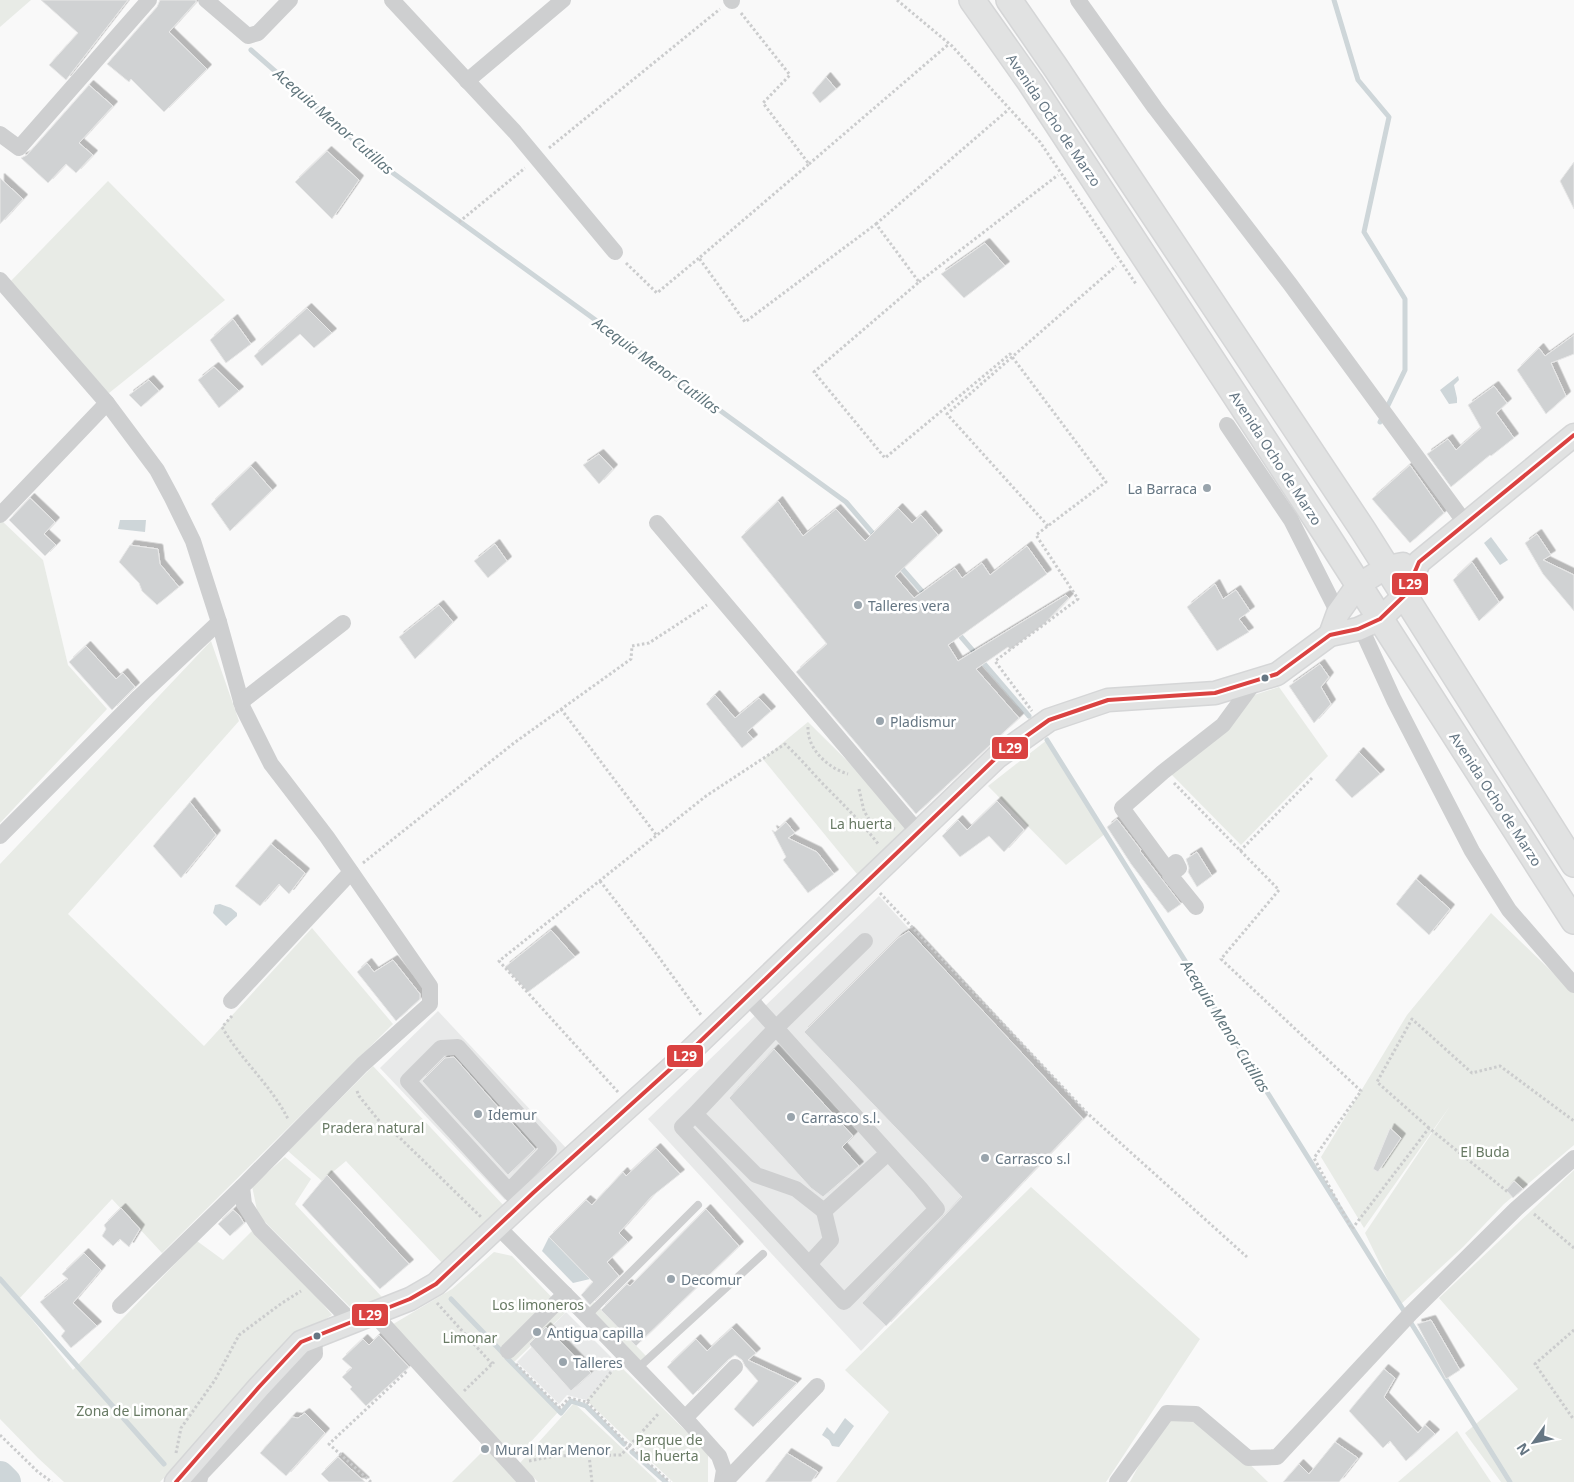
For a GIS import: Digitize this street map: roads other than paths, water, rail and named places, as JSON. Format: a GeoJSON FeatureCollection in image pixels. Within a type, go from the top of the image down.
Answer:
{"type":"FeatureCollection","features":[{"type":"Feature","properties":{"kind":"main road","name":"Avenida Ocho de Marzo"},"geometry":{"type":"LineString","coordinates":[[972,0],[1030,82],[1326,534],[1358,585],[1371,623],[1574,921]]}},
{"type":"Feature","properties":{"kind":"main road"},"geometry":{"type":"LineString","coordinates":[[1009,0],[1387,567],[1574,864]]}},
{"type":"Feature","properties":{"kind":"main road"},"geometry":{"type":"LineString","coordinates":[[188,1477],[259,1387],[301,1342],[410,1299],[436,1284],[496,1229],[515,1198],[630,1106],[997,757],[1049,720],[1108,700],[1215,693],[1277,674],[1330,635],[1371,623],[1405,595],[1419,562],[1574,434]]}},
{"type":"Feature","properties":{"kind":"main road"},"geometry":{"type":"LineString","coordinates":[[1330,635],[1338,613],[1358,585],[1387,567],[1419,562]]}},
{"type":"Feature","properties":{"kind":"street"},"geometry":{"type":"LineString","coordinates":[[0,134],[19,148],[149,0]]}},
{"type":"Feature","properties":{"kind":"street"},"geometry":{"type":"LineString","coordinates":[[206,0],[248,36],[258,33],[290,0]]}},
{"type":"Feature","properties":{"kind":"street"},"geometry":{"type":"LineString","coordinates":[[392,0],[515,132],[615,252]]}},
{"type":"Feature","properties":{"kind":"street"},"geometry":{"type":"LineString","coordinates":[[467,81],[563,0]]}},
{"type":"Feature","properties":{"kind":"street"},"geometry":{"type":"LineString","coordinates":[[1078,0],[1155,108],[1290,284],[1466,524]]}},
{"type":"Feature","properties":{"kind":"street"},"geometry":{"type":"LineString","coordinates":[[0,280],[107,403],[157,470],[193,541],[219,622],[241,702],[271,764],[351,872],[430,986],[430,1004],[350,1077],[242,1187],[120,1306]]}},
{"type":"Feature","properties":{"kind":"street"},"geometry":{"type":"LineString","coordinates":[[0,515],[107,403]]}},
{"type":"Feature","properties":{"kind":"street"},"geometry":{"type":"LineString","coordinates":[[1228,425],[1291,520],[1338,613]]}},
{"type":"Feature","properties":{"kind":"street"},"geometry":{"type":"LineString","coordinates":[[657,523],[918,832]]}},
{"type":"Feature","properties":{"kind":"street"},"geometry":{"type":"LineString","coordinates":[[0,836],[128,708],[219,622]]}},
{"type":"Feature","properties":{"kind":"street"},"geometry":{"type":"LineString","coordinates":[[241,702],[343,623]]}},
{"type":"Feature","properties":{"kind":"street"},"geometry":{"type":"LineString","coordinates":[[1371,623],[1394,700],[1472,851],[1509,910],[1574,984]]}},
{"type":"Feature","properties":{"kind":"street"},"geometry":{"type":"LineString","coordinates":[[1196,907],[1170,875],[1179,868],[1176,862],[1168,869],[1122,808],[1163,772],[1223,725],[1256,680]]}},
{"type":"Feature","properties":{"kind":"street"},"geometry":{"type":"LineString","coordinates":[[231,1001],[351,872]]}},
{"type":"Feature","properties":{"kind":"street"},"geometry":{"type":"LineString","coordinates":[[776,1028],[937,1209],[844,1302],[682,1127],[776,1028],[865,941]]}},
{"type":"Feature","properties":{"kind":"street"},"geometry":{"type":"LineString","coordinates":[[747,996],[888,1153],[824,1212]]}},
{"type":"Feature","properties":{"kind":"street"},"geometry":{"type":"LineString","coordinates":[[458,1047],[549,1149],[515,1198],[408,1081],[441,1048],[458,1047]]}},
{"type":"Feature","properties":{"kind":"street"},"geometry":{"type":"LineString","coordinates":[[695,1114],[756,1175],[796,1189],[824,1212],[832,1240],[809,1264]]}},
{"type":"Feature","properties":{"kind":"street"},"geometry":{"type":"LineString","coordinates":[[1118,1482],[1167,1413],[1196,1414],[1248,1458],[1277,1457],[1411,1313],[1522,1204],[1574,1158]]}},
{"type":"Feature","properties":{"kind":"street"},"geometry":{"type":"LineString","coordinates":[[242,1187],[244,1204],[260,1229],[352,1322]]}},
{"type":"Feature","properties":{"kind":"street"},"geometry":{"type":"LineString","coordinates":[[496,1229],[565,1294],[685,1418],[719,1456],[724,1470],[724,1482]]}},
{"type":"Feature","properties":{"kind":"street"},"geometry":{"type":"LineString","coordinates":[[506,1352],[565,1294]]}},
{"type":"Feature","properties":{"kind":"street"},"geometry":{"type":"LineString","coordinates":[[374,1314],[527,1482]]}},
{"type":"Feature","properties":{"kind":"street"},"geometry":{"type":"LineString","coordinates":[[685,1418],[735,1367]]}},
{"type":"Feature","properties":{"kind":"street"},"geometry":{"type":"LineString","coordinates":[[724,1482],[817,1386]]}},
{"type":"Feature","properties":{"kind":"lane"},"geometry":{"type":"LineString","coordinates":[[587,1316],[698,1205]]}},
{"type":"Feature","properties":{"kind":"lane"},"geometry":{"type":"LineString","coordinates":[[637,1369],[763,1254]]}},
{"type":"Feature","properties":{"kind":"waterway"},"geometry":{"type":"LineString","coordinates":[[1334,0],[1358,80],[1389,117],[1364,232],[1405,299],[1405,370],[1380,422]]}},
{"type":"Feature","properties":{"kind":"waterway","name":"Acequia Menor Cutillas"},"geometry":{"type":"LineString","coordinates":[[251,50],[382,165],[846,502],[876,537]]}},
{"type":"Feature","properties":{"kind":"waterway","name":"Acequia Menor Cutillas"},"geometry":{"type":"LineString","coordinates":[[899,565],[926,596]]}},
{"type":"Feature","properties":{"kind":"waterway","name":"Acequia Menor Cutillas"},"geometry":{"type":"LineString","coordinates":[[956,631],[1029,716]]}},
{"type":"Feature","properties":{"kind":"waterway","name":"Acequia Menor Cutillas"},"geometry":{"type":"LineString","coordinates":[[1047,740],[1404,1311]]}},
{"type":"Feature","properties":{"kind":"waterway"},"geometry":{"type":"LineString","coordinates":[[0,1279],[164,1464]]}},
{"type":"Feature","properties":{"kind":"waterway"},"geometry":{"type":"LineString","coordinates":[[451,1299],[502,1352]]}},
{"type":"Feature","properties":{"kind":"waterway","name":"Acequia Menor Cutillas"},"geometry":{"type":"LineString","coordinates":[[1411,1323],[1510,1482]]}},
{"type":"Feature","properties":{"kind":"waterway"},"geometry":{"type":"LineString","coordinates":[[507,1358],[561,1413],[571,1401],[586,1406],[624,1444]]}},
{"type":"Feature","properties":{"kind":"waterway"},"geometry":{"type":"LineString","coordinates":[[632,1452],[666,1482]]}},
{"type":"Feature","properties":{"kind":"waterway"},"geometry":{"type":"LineString","coordinates":[[0,1476],[6,1482]]}},
{"type":"Feature","properties":{"kind":"place","name":"La Barraca"},"geometry":{"type":"Point","coordinates":[1207,488]}},
{"type":"Feature","properties":{"kind":"place","name":"Talleres vera"},"geometry":{"type":"Point","coordinates":[858,605]}},
{"type":"Feature","properties":{"kind":"place","name":"Pladismur"},"geometry":{"type":"Point","coordinates":[880,721]}},
{"type":"Feature","properties":{"kind":"place","name":"Idemur"},"geometry":{"type":"Point","coordinates":[478,1114]}},
{"type":"Feature","properties":{"kind":"place","name":"Carrasco s.l."},"geometry":{"type":"Point","coordinates":[791,1117]}},
{"type":"Feature","properties":{"kind":"place","name":"Carrasco s.l"},"geometry":{"type":"Point","coordinates":[985,1158]}},
{"type":"Feature","properties":{"kind":"place","name":"Decomur"},"geometry":{"type":"Point","coordinates":[671,1279]}},
{"type":"Feature","properties":{"kind":"place","name":"Antigua capilla"},"geometry":{"type":"Point","coordinates":[537,1332]}},
{"type":"Feature","properties":{"kind":"place","name":"Talleres"},"geometry":{"type":"Point","coordinates":[563,1362]}},
{"type":"Feature","properties":{"kind":"place","name":"Mural Mar Menor"},"geometry":{"type":"Point","coordinates":[485,1449]}},
{"type":"Feature","properties":{"kind":"park label","name":"La huerta"},"geometry":{"type":"Point","coordinates":[861,823]}},
{"type":"Feature","properties":{"kind":"park label","name":"Pradera natural"},"geometry":{"type":"Point","coordinates":[373,1127]}},
{"type":"Feature","properties":{"kind":"park label","name":"El Buda"},"geometry":{"type":"Point","coordinates":[1485,1151]}},
{"type":"Feature","properties":{"kind":"park label","name":"Los limoneros"},"geometry":{"type":"Point","coordinates":[538,1304]}},
{"type":"Feature","properties":{"kind":"park label","name":"Limonar"},"geometry":{"type":"Point","coordinates":[470,1337]}},
{"type":"Feature","properties":{"kind":"park label","name":"Zona de Limonar"},"geometry":{"type":"Point","coordinates":[132,1410]}},
{"type":"Feature","properties":{"kind":"park label","name":"Parque de la huerta"},"geometry":{"type":"Point","coordinates":[669,1448]}}]}
